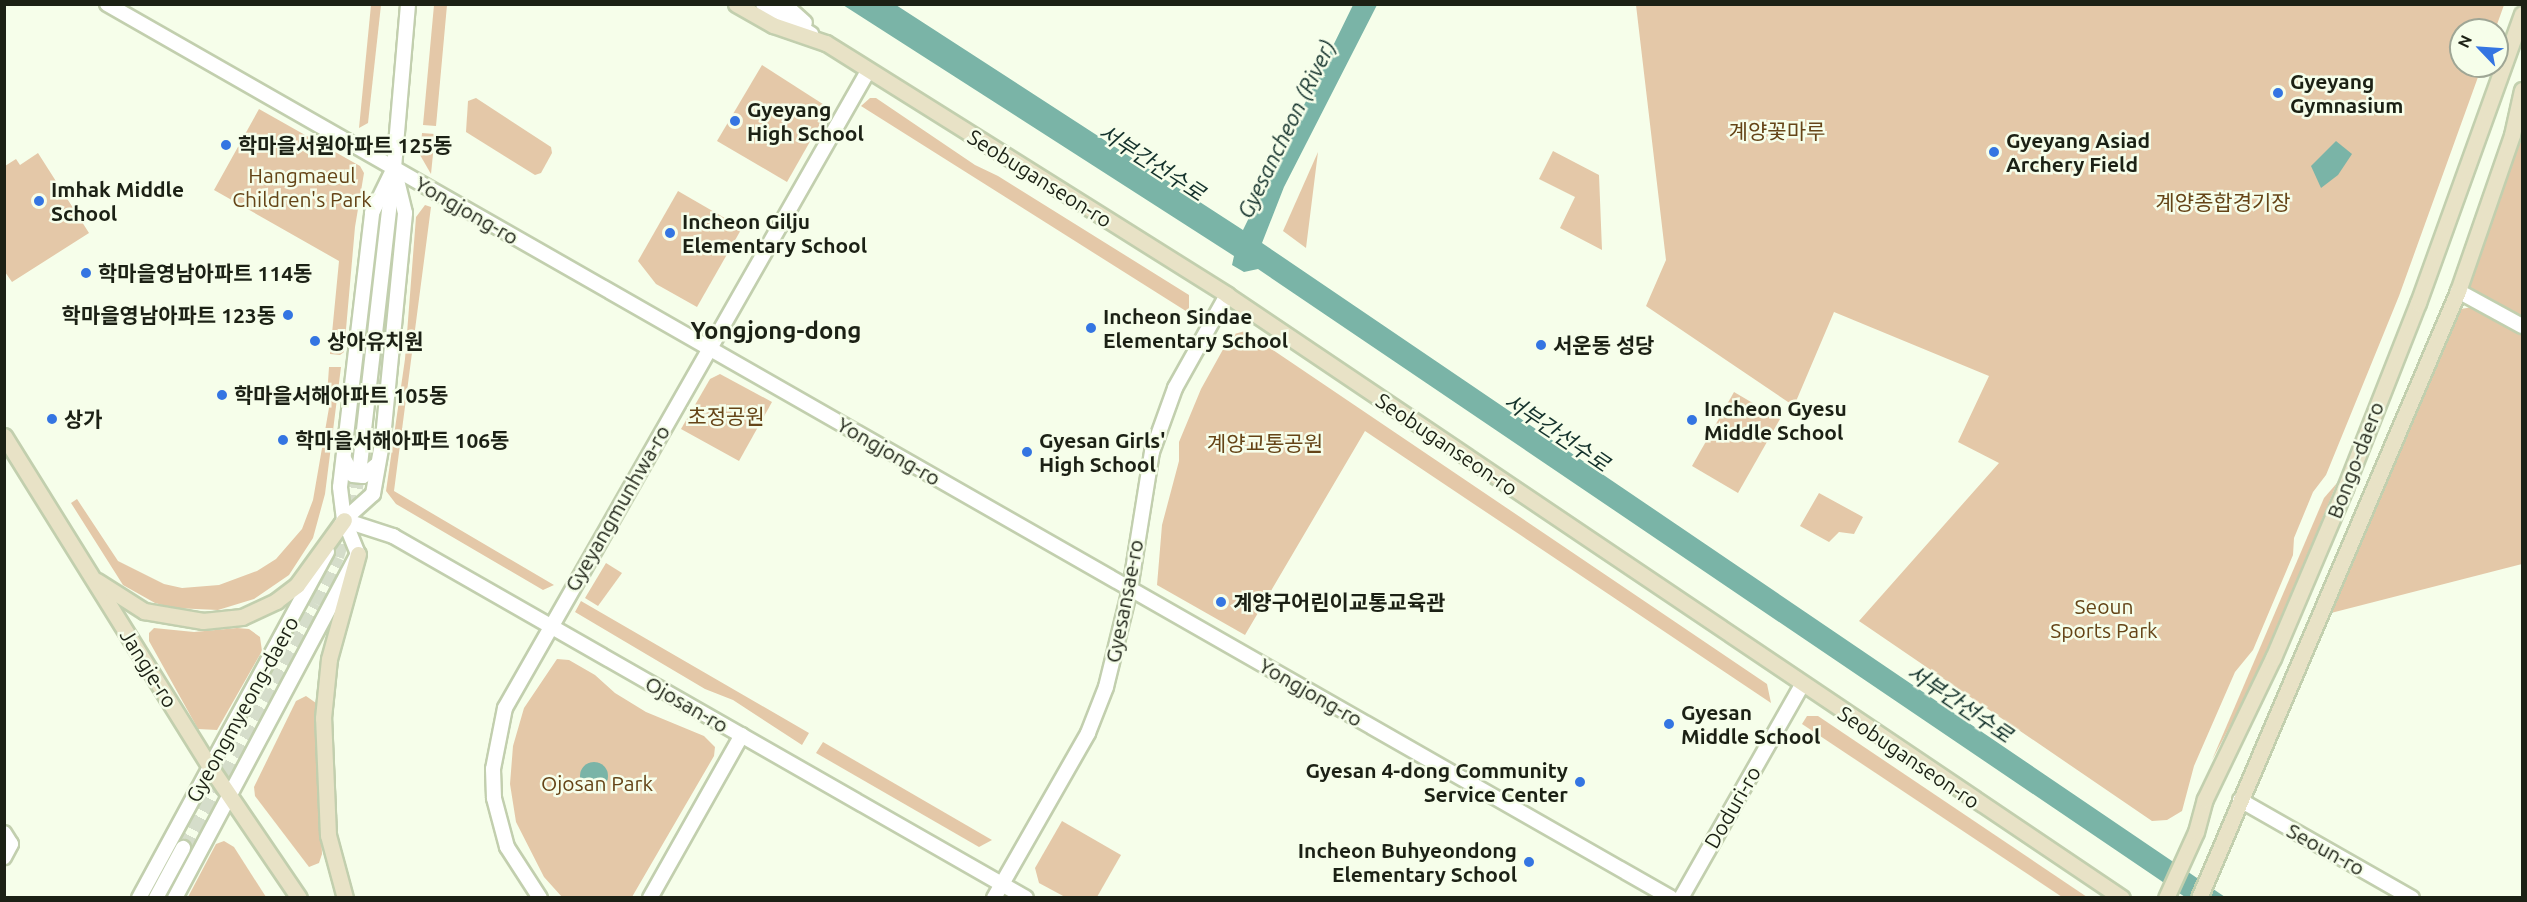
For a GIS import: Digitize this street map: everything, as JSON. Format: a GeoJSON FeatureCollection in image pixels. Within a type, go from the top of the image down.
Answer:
{"type":"FeatureCollection","features":[{"type":"Feature","properties":{"kind":"main road"},"geometry":{"type":"LineString","coordinates":[[736,4],[773,25],[826,43]]}},
{"type":"Feature","properties":{"kind":"main road","name":"Bongo-daero"},"geometry":{"type":"LineString","coordinates":[[2166,897],[2187,851],[2205,799],[2273,658],[2345,488],[2418,303],[2523,14]]}},
{"type":"Feature","properties":{"kind":"main road","name":"Seobuganseon-ro"},"geometry":{"type":"LineString","coordinates":[[826,43],[1227,295],[1802,685],[2122,897]]}},
{"type":"Feature","properties":{"kind":"main road","name":"Bongo-daero"},"geometry":{"type":"LineString","coordinates":[[2199,897],[2458,291],[2512,135],[2523,90]]}},
{"type":"Feature","properties":{"kind":"main road","name":"Jangje-ro"},"geometry":{"type":"LineString","coordinates":[[4,436],[210,767],[299,897]]}},
{"type":"Feature","properties":{"kind":"main road"},"geometry":{"type":"LineString","coordinates":[[93,578],[144,611],[203,621],[242,617],[276,601],[297,585],[344,520]]}},
{"type":"Feature","properties":{"kind":"main road"},"geometry":{"type":"LineString","coordinates":[[345,897],[328,835],[323,718],[329,659],[358,554]]}},
{"type":"Feature","properties":{"kind":"main road"},"geometry":{"type":"LineString","coordinates":[[2095,880],[2107,897]]}},
{"type":"Feature","properties":{"kind":"street","name":"Yongjong-ro"},"geometry":{"type":"LineString","coordinates":[[107,4],[1671,897]]}},
{"type":"Feature","properties":{"kind":"street","name":"Gyeongmyeong-daero"},"geometry":{"type":"LineString","coordinates":[[360,465],[394,168],[408,4]]}},
{"type":"Feature","properties":{"kind":"street","name":"Seobuganseon-ro"},"geometry":{"type":"LineString","coordinates":[[763,4],[826,43]]}},
{"type":"Feature","properties":{"kind":"street"},"geometry":{"type":"LineString","coordinates":[[784,4],[826,43]]}},
{"type":"Feature","properties":{"kind":"street","name":"Gyeyangmunhwa-ro"},"geometry":{"type":"LineString","coordinates":[[540,897],[507,847],[494,798],[493,769],[506,708],[550,625],[868,71]]}},
{"type":"Feature","properties":{"kind":"street","name":"Gyeongmyeong-daero"},"geometry":{"type":"LineString","coordinates":[[176,897],[358,554],[344,520],[340,487],[372,213],[394,168]]}},
{"type":"Feature","properties":{"kind":"street","name":"Gyeongmyeong-daero"},"geometry":{"type":"LineString","coordinates":[[139,897],[344,520],[373,494],[405,213],[394,168]]}},
{"type":"Feature","properties":{"kind":"street"},"geometry":{"type":"LineString","coordinates":[[2458,291],[2523,326]]}},
{"type":"Feature","properties":{"kind":"street","name":"Gyesansae-ro"},"geometry":{"type":"LineString","coordinates":[[994,897],[1088,733],[1106,687],[1130,589],[1147,475],[1159,430],[1175,388],[1227,295]]}},
{"type":"Feature","properties":{"kind":"street"},"geometry":{"type":"LineString","coordinates":[[344,459],[353,475],[363,476],[378,464]]}},
{"type":"Feature","properties":{"kind":"street","name":"Ojosan-ro"},"geometry":{"type":"LineString","coordinates":[[344,520],[393,536],[1026,897]]}},
{"type":"Feature","properties":{"kind":"street","name":"Doduri-ro"},"geometry":{"type":"LineString","coordinates":[[1681,897],[1802,685]]}},
{"type":"Feature","properties":{"kind":"street"},"geometry":{"type":"LineString","coordinates":[[650,897],[742,735]]}},
{"type":"Feature","properties":{"kind":"street","name":"Seoun-ro"},"geometry":{"type":"LineString","coordinates":[[2240,800],[2412,897]]}},
{"type":"Feature","properties":{"kind":"street"},"geometry":{"type":"LineString","coordinates":[[4,833],[11,844],[4,857]]}},
{"type":"Feature","properties":{"kind":"street"},"geometry":{"type":"LineString","coordinates":[[170,840],[177,837],[191,842],[197,856]]}},
{"type":"Feature","properties":{"kind":"street"},"geometry":{"type":"LineString","coordinates":[[156,897],[183,848]]}},
{"type":"Feature","properties":{"kind":"green space"},"geometry":{"type":"Polygon","coordinates":[[[371,5],[381,5],[368,123],[359,128],[371,5]]]}},
{"type":"Feature","properties":{"kind":"green space"},"geometry":{"type":"Polygon","coordinates":[[[434,5],[447,5],[436,126],[423,125],[434,5]]]}},
{"type":"Feature","properties":{"kind":"green space"},"geometry":{"type":"Polygon","coordinates":[[[1636,5],[2504,5],[2499,18],[2449,18],[2449,78],[2478,78],[2399,296],[2326,475],[2313,492],[2294,538],[2293,555],[2253,650],[2235,672],[2194,766],[2182,811],[2167,820],[2152,821],[1859,621],[1999,463],[1958,442],[1989,376],[1834,312],[1794,406],[1646,306],[1666,260],[1636,5]]]}},
{"type":"Feature","properties":{"kind":"green space"},"geometry":{"type":"Polygon","coordinates":[[[762,65],[829,108],[787,182],[717,141],[762,65]]]}},
{"type":"Feature","properties":{"kind":"green space"},"geometry":{"type":"Polygon","coordinates":[[[476,98],[551,147],[552,153],[541,173],[535,175],[466,132],[468,101],[476,98]]]}},
{"type":"Feature","properties":{"kind":"green space"},"geometry":{"type":"Polygon","coordinates":[[[870,98],[876,98],[975,165],[998,176],[1189,295],[1189,313],[861,106],[870,98]]]}},
{"type":"Feature","properties":{"kind":"green space","name":"Hangmaeul Children's Park"},"geometry":{"type":"Polygon","coordinates":[[[259,109],[360,166],[364,173],[355,227],[344,352],[340,355],[330,354],[339,261],[214,190],[259,109]]]}},
{"type":"Feature","properties":{"kind":"green space"},"geometry":{"type":"Polygon","coordinates":[[[2522,122],[2522,320],[2473,293],[2468,282],[2522,122]]]}},
{"type":"Feature","properties":{"kind":"green space"},"geometry":{"type":"Polygon","coordinates":[[[422,133],[435,134],[431,174],[420,155],[422,133]]]}},
{"type":"Feature","properties":{"kind":"green space"},"geometry":{"type":"Polygon","coordinates":[[[1553,151],[1599,175],[1602,250],[1560,228],[1575,197],[1539,179],[1553,151]]]}},
{"type":"Feature","properties":{"kind":"green space"},"geometry":{"type":"Polygon","coordinates":[[[1318,152],[1306,248],[1283,231],[1318,152]]]}},
{"type":"Feature","properties":{"kind":"green space","name":"Imhak Middle School"},"geometry":{"type":"Polygon","coordinates":[[[38,153],[89,233],[12,282],[5,272],[5,166],[16,159],[20,165],[38,153]]]}},
{"type":"Feature","properties":{"kind":"green space"},"geometry":{"type":"Polygon","coordinates":[[[678,191],[742,228],[697,307],[656,284],[638,261],[678,191]]]}},
{"type":"Feature","properties":{"kind":"green space"},"geometry":{"type":"Polygon","coordinates":[[[425,205],[431,207],[394,491],[554,585],[543,590],[396,504],[386,491],[405,359],[416,217],[425,205]]]}},
{"type":"Feature","properties":{"kind":"green space"},"geometry":{"type":"Polygon","coordinates":[[[2474,307],[2522,334],[2522,564],[2331,613],[2460,309],[2474,307]]]}},
{"type":"Feature","properties":{"kind":"green space","name":"계양교통공원"},"geometry":{"type":"Polygon","coordinates":[[[1245,331],[1767,684],[1771,703],[1365,431],[1245,635],[1157,585],[1162,525],[1179,461],[1179,442],[1201,389],[1231,335],[1245,331]]]}},
{"type":"Feature","properties":{"kind":"green space"},"geometry":{"type":"Polygon","coordinates":[[[329,367],[341,367],[325,494],[313,538],[289,575],[254,599],[218,610],[174,608],[155,603],[123,585],[71,503],[77,499],[118,561],[164,584],[182,588],[219,585],[257,571],[276,559],[302,529],[313,500],[330,402],[327,396],[329,367]]]}},
{"type":"Feature","properties":{"kind":"green space","name":"초정공원"},"geometry":{"type":"Polygon","coordinates":[[[720,374],[772,402],[739,461],[681,429],[710,379],[720,374]]]}},
{"type":"Feature","properties":{"kind":"green space"},"geometry":{"type":"Polygon","coordinates":[[[1734,392],[1780,419],[1738,493],[1692,466],[1734,392]]]}},
{"type":"Feature","properties":{"kind":"green space"},"geometry":{"type":"Polygon","coordinates":[[[2337,483],[2260,670],[2212,760],[2324,498],[2337,483]]]}},
{"type":"Feature","properties":{"kind":"green space"},"geometry":{"type":"Polygon","coordinates":[[[1819,493],[1863,517],[1854,534],[1839,532],[1829,542],[1800,526],[1819,493]]]}},
{"type":"Feature","properties":{"kind":"green space"},"geometry":{"type":"Polygon","coordinates":[[[606,563],[622,573],[598,606],[585,598],[606,563]]]}},
{"type":"Feature","properties":{"kind":"green space"},"geometry":{"type":"Polygon","coordinates":[[[581,601],[809,733],[802,745],[733,700],[705,689],[575,612],[581,601]]]}},
{"type":"Feature","properties":{"kind":"green space"},"geometry":{"type":"Polygon","coordinates":[[[154,628],[194,632],[249,629],[260,637],[262,651],[217,730],[198,729],[149,641],[149,633],[154,628]]]}},
{"type":"Feature","properties":{"kind":"green space","name":"Ojosan Park"},"geometry":{"type":"Polygon","coordinates":[[[557,659],[569,660],[595,675],[615,693],[646,712],[704,736],[715,747],[714,756],[632,897],[562,897],[544,877],[516,822],[510,784],[513,746],[524,708],[557,659]]]}},
{"type":"Feature","properties":{"kind":"green space"},"geometry":{"type":"Polygon","coordinates":[[[306,696],[316,703],[322,854],[319,863],[309,867],[255,796],[254,787],[296,701],[306,696]]]}},
{"type":"Feature","properties":{"kind":"green space"},"geometry":{"type":"Polygon","coordinates":[[[1807,716],[1818,716],[2087,897],[2062,897],[1802,724],[1807,716]]]}},
{"type":"Feature","properties":{"kind":"green space"},"geometry":{"type":"Polygon","coordinates":[[[823,742],[992,840],[979,847],[816,753],[823,742]]]}},
{"type":"Feature","properties":{"kind":"green space"},"geometry":{"type":"Polygon","coordinates":[[[1062,821],[1121,855],[1097,897],[1065,897],[1039,883],[1035,868],[1062,821]]]}},
{"type":"Feature","properties":{"kind":"green space"},"geometry":{"type":"Polygon","coordinates":[[[224,841],[234,847],[266,897],[188,897],[216,844],[224,841]]]}},
{"type":"Feature","properties":{"kind":"water"},"geometry":{"type":"Polygon","coordinates":[[[843,5],[896,5],[1243,230],[1353,5],[1377,5],[1284,187],[1262,243],[2225,897],[2185,897],[1258,269],[1244,272],[1232,265],[1234,256],[843,5]]]}},
{"type":"Feature","properties":{"kind":"water"},"geometry":{"type":"Polygon","coordinates":[[[2336,141],[2352,154],[2338,175],[2321,188],[2311,166],[2336,141]]]}},
{"type":"Feature","properties":{"kind":"water"},"geometry":{"type":"Polygon","coordinates":[[[594,762],[604,766],[608,776],[604,786],[594,790],[584,786],[580,776],[584,766],[594,762]]]}},
{"type":"Feature","properties":{"kind":"tunnel"},"geometry":{"type":"LineString","coordinates":[[183,848],[316,604],[337,557],[352,509],[360,465]]}},
{"type":"Feature","properties":{"kind":"place","name":"Gyeyang Gymnasium"},"geometry":{"type":"Point","coordinates":[2278,93]}},
{"type":"Feature","properties":{"kind":"place","name":"Gyeyang High School"},"geometry":{"type":"Point","coordinates":[735,121]}},
{"type":"Feature","properties":{"kind":"place","name":"학마을서원아파트 125동"},"geometry":{"type":"Point","coordinates":[226,145]}},
{"type":"Feature","properties":{"kind":"place","name":"Gyeyang Asiad Archery Field"},"geometry":{"type":"Point","coordinates":[1994,152]}},
{"type":"Feature","properties":{"kind":"place","name":"Imhak Middle School"},"geometry":{"type":"Point","coordinates":[39,201]}},
{"type":"Feature","properties":{"kind":"place","name":"Incheon Gilju Elementary School"},"geometry":{"type":"Point","coordinates":[670,233]}},
{"type":"Feature","properties":{"kind":"place","name":"학마을영남아파트 114동"},"geometry":{"type":"Point","coordinates":[86,273]}},
{"type":"Feature","properties":{"kind":"place","name":"학마을영남아파트 123동"},"geometry":{"type":"Point","coordinates":[288,315]}},
{"type":"Feature","properties":{"kind":"place","name":"Incheon Sindae Elementary School"},"geometry":{"type":"Point","coordinates":[1091,328]}},
{"type":"Feature","properties":{"kind":"place","name":"상아유치원"},"geometry":{"type":"Point","coordinates":[315,341]}},
{"type":"Feature","properties":{"kind":"place","name":"서운동 성당"},"geometry":{"type":"Point","coordinates":[1541,345]}},
{"type":"Feature","properties":{"kind":"place","name":"학마을서해아파트 105동"},"geometry":{"type":"Point","coordinates":[222,395]}},
{"type":"Feature","properties":{"kind":"place","name":"상가"},"geometry":{"type":"Point","coordinates":[52,419]}},
{"type":"Feature","properties":{"kind":"place","name":"Incheon Gyesu Middle School"},"geometry":{"type":"Point","coordinates":[1692,420]}},
{"type":"Feature","properties":{"kind":"place","name":"학마을서해아파트 106동"},"geometry":{"type":"Point","coordinates":[283,440]}},
{"type":"Feature","properties":{"kind":"place","name":"Gyesan Girls' High School"},"geometry":{"type":"Point","coordinates":[1027,452]}},
{"type":"Feature","properties":{"kind":"place","name":"계양구어린이교통교육관"},"geometry":{"type":"Point","coordinates":[1221,602]}},
{"type":"Feature","properties":{"kind":"place","name":"Gyesan Middle School"},"geometry":{"type":"Point","coordinates":[1669,724]}},
{"type":"Feature","properties":{"kind":"place","name":"Gyesan 4-dong Community Service Center"},"geometry":{"type":"Point","coordinates":[1580,782]}},
{"type":"Feature","properties":{"kind":"place","name":"Incheon Buhyeondong Elementary School"},"geometry":{"type":"Point","coordinates":[1529,862]}},
{"type":"Feature","properties":{"kind":"district","name":"Yongjong-dong"},"geometry":{"type":"Point","coordinates":[776,331]}},
{"type":"Feature","properties":{"kind":"water label","name":"Gyesancheon (River)"},"geometry":{"type":"Point","coordinates":[1286,129]}},
{"type":"Feature","properties":{"kind":"water label","name":"서부간선수로"},"geometry":{"type":"Point","coordinates":[1152,162]}},
{"type":"Feature","properties":{"kind":"water label","name":"서부간선수로"},"geometry":{"type":"Point","coordinates":[1557,432]}},
{"type":"Feature","properties":{"kind":"water label","name":"서부간선수로"},"geometry":{"type":"Point","coordinates":[1960,703]}},
{"type":"Feature","properties":{"kind":"park label","name":"계양꽃마루"},"geometry":{"type":"Point","coordinates":[1777,131]}},
{"type":"Feature","properties":{"kind":"park label","name":"계양종합경기장"},"geometry":{"type":"Point","coordinates":[2223,202]}},
{"type":"Feature","properties":{"kind":"park label","name":"Seoun Sports Park"},"geometry":{"type":"Point","coordinates":[2104,618]}}]}
